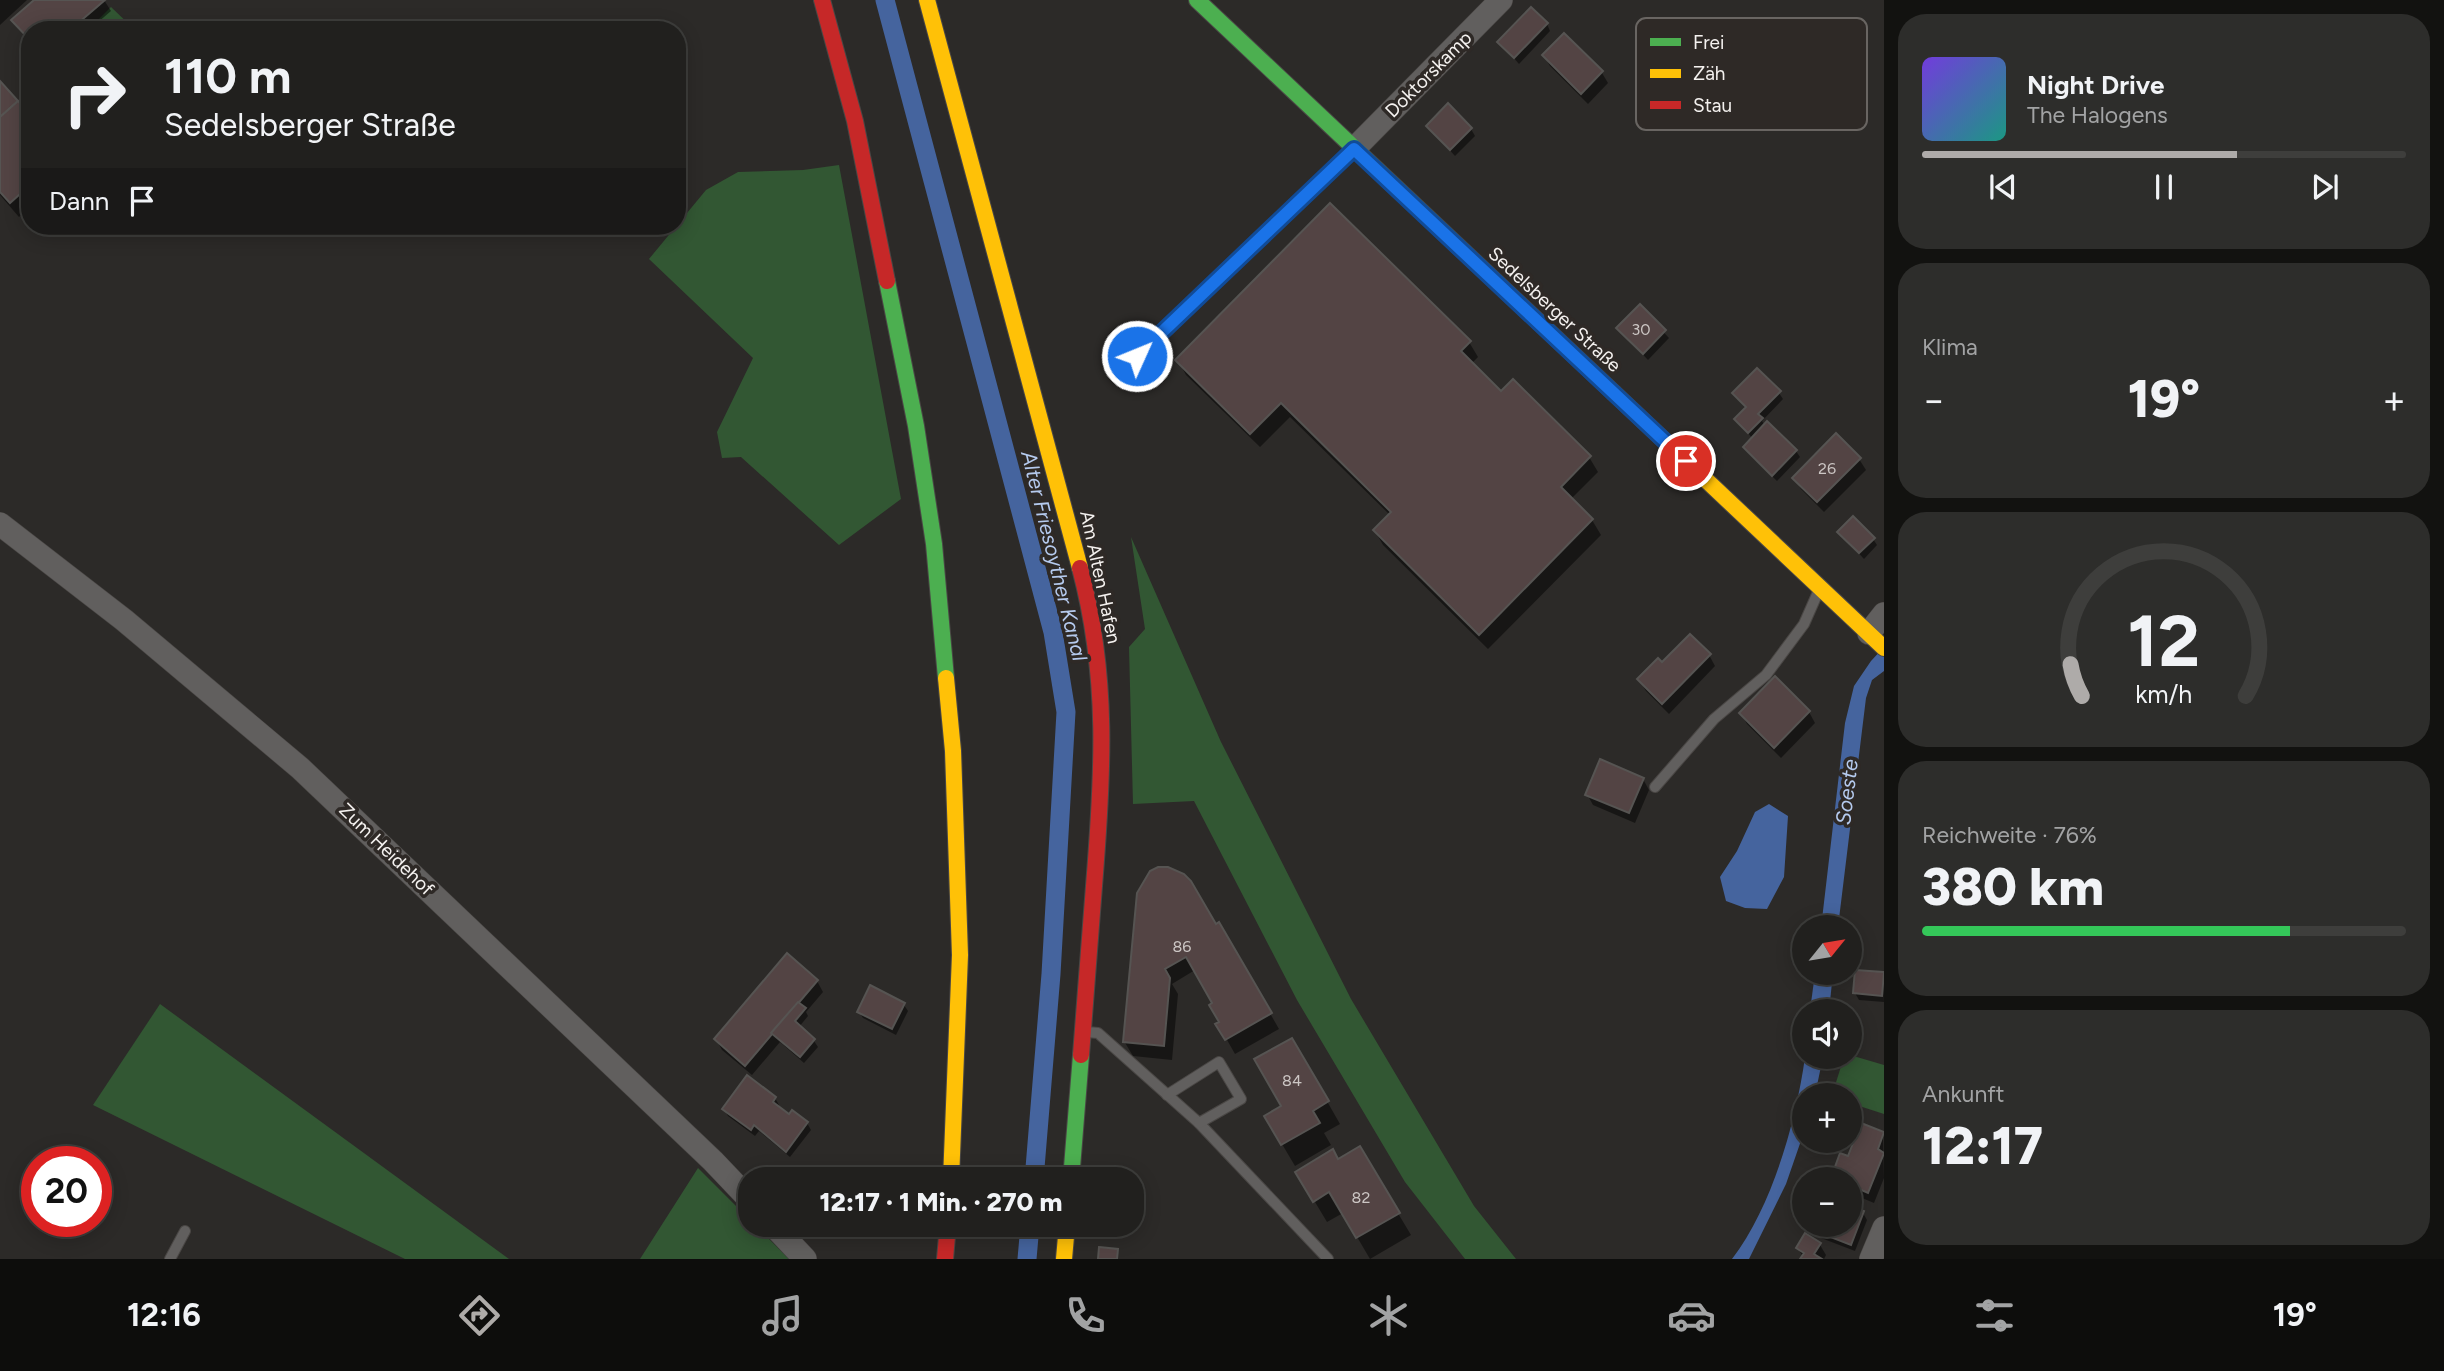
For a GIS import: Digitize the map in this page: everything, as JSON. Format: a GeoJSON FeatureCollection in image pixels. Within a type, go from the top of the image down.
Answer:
{"type":"FeatureCollection","features":[{"type":"Feature","properties":{"kind":"main road"},"geometry":{"type":"LineString","coordinates":[[822,0],[855,121],[916,426],[934,544],[953,751],[959,928],[951,1167]]}},
{"type":"Feature","properties":{"kind":"main road","name":"Am Alten Hafen"},"geometry":{"type":"LineString","coordinates":[[927,0],[1088,600],[1099,671],[1103,742],[1100,812],[1072,1167]]}},
{"type":"Feature","properties":{"kind":"main road","name":"Sedelsberger Straße"},"geometry":{"type":"LineString","coordinates":[[1197,0],[1877,640]]}},
{"type":"Feature","properties":{"kind":"main road"},"geometry":{"type":"LineString","coordinates":[[945,1259],[947,1237]]}},
{"type":"Feature","properties":{"kind":"main road"},"geometry":{"type":"LineString","coordinates":[[1064,1259],[1066,1237]]}},
{"type":"Feature","properties":{"kind":"street","name":"Doktorskamp"},"geometry":{"type":"LineString","coordinates":[[1354,149],[1501,0]]}},
{"type":"Feature","properties":{"kind":"street","name":"Zum Heidehof"},"geometry":{"type":"LineString","coordinates":[[0,524],[124,620],[300,768],[738,1187]]}},
{"type":"Feature","properties":{"kind":"street"},"geometry":{"type":"LineString","coordinates":[[1877,640],[1884,614]]}},
{"type":"Feature","properties":{"kind":"street"},"geometry":{"type":"LineString","coordinates":[[1871,1259],[1884,1228]]}},
{"type":"Feature","properties":{"kind":"street"},"geometry":{"type":"LineString","coordinates":[[784,1237],[805,1259]]}},
{"type":"Feature","properties":{"kind":"lane"},"geometry":{"type":"LineString","coordinates":[[1137,356],[1354,149]]}},
{"type":"Feature","properties":{"kind":"lane"},"geometry":{"type":"LineString","coordinates":[[1655,787],[1714,719],[1766,675],[1804,624],[1820,587]]}},
{"type":"Feature","properties":{"kind":"lane"},"geometry":{"type":"LineString","coordinates":[[1083,1031],[1098,1033],[1199,1123],[1328,1259]]}},
{"type":"Feature","properties":{"kind":"lane"},"geometry":{"type":"LineString","coordinates":[[1167,1095],[1219,1062],[1241,1099],[1199,1123]]}},
{"type":"Feature","properties":{"kind":"lane"},"geometry":{"type":"LineString","coordinates":[[170,1259],[185,1231]]}},
{"type":"Feature","properties":{"kind":"green space"},"geometry":{"type":"Polygon","coordinates":[[[111,7],[126,21],[97,21],[111,7]]]}},
{"type":"Feature","properties":{"kind":"green space"},"geometry":{"type":"Polygon","coordinates":[[[839,165],[901,499],[839,545],[741,457],[722,458],[717,432],[753,358],[649,259],[669,235],[686,235],[686,214],[706,190],[738,172],[803,170],[839,165]]]}},
{"type":"Feature","properties":{"kind":"green space"},"geometry":{"type":"Polygon","coordinates":[[[1131,537],[1221,742],[1351,999],[1474,1206],[1516,1259],[1465,1259],[1405,1182],[1297,1000],[1194,801],[1133,804],[1129,647],[1145,629],[1131,537]]]}},
{"type":"Feature","properties":{"kind":"green space"},"geometry":{"type":"Polygon","coordinates":[[[160,1004],[509,1259],[405,1259],[93,1105],[160,1004]]]}},
{"type":"Feature","properties":{"kind":"green space"},"geometry":{"type":"Polygon","coordinates":[[[1862,1059],[1884,1065],[1884,1114],[1862,1107],[1862,1083],[1836,1083],[1840,1069],[1862,1069],[1862,1059]]]}},
{"type":"Feature","properties":{"kind":"green space"},"geometry":{"type":"Polygon","coordinates":[[[698,1168],[738,1208],[738,1237],[767,1237],[789,1259],[640,1259],[698,1168]]]}},
{"type":"Feature","properties":{"kind":"water","name":"Soeste"},"geometry":{"type":"Polygon","coordinates":[[[1884,647],[1884,671],[1872,680],[1866,698],[1839,915],[1823,915],[1845,723],[1854,686],[1884,647]]]}},
{"type":"Feature","properties":{"kind":"water"},"geometry":{"type":"Polygon","coordinates":[[[1769,804],[1788,816],[1784,877],[1767,909],[1745,908],[1726,901],[1720,877],[1737,851],[1755,812],[1769,804]]]}},
{"type":"Feature","properties":{"kind":"water"},"geometry":{"type":"Polygon","coordinates":[[[1813,985],[1832,985],[1830,999],[1812,999],[1813,985]]]}},
{"type":"Feature","properties":{"kind":"water"},"geometry":{"type":"Polygon","coordinates":[[[1803,1069],[1820,1069],[1818,1083],[1801,1082],[1803,1069]]]}},
{"type":"Feature","properties":{"kind":"water"},"geometry":{"type":"Polygon","coordinates":[[[1792,1121],[1792,1153],[1797,1153],[1786,1184],[1749,1259],[1732,1259],[1759,1215],[1792,1121]]]}},
{"type":"Feature","properties":{"kind":"building"},"geometry":{"type":"Polygon","coordinates":[[[34,0],[105,0],[80,21],[21,21],[21,31],[11,20],[34,0]]]}},
{"type":"Feature","properties":{"kind":"building"},"geometry":{"type":"Polygon","coordinates":[[[1531,7],[1548,23],[1514,58],[1497,42],[1531,7]]]}},
{"type":"Feature","properties":{"kind":"building"},"geometry":{"type":"Polygon","coordinates":[[[1564,33],[1603,71],[1581,94],[1542,55],[1564,33]]]}},
{"type":"Feature","properties":{"kind":"building"},"geometry":{"type":"Polygon","coordinates":[[[0,81],[18,101],[0,117],[0,81]]]}},
{"type":"Feature","properties":{"kind":"building"},"geometry":{"type":"Polygon","coordinates":[[[18,101],[21,104],[21,193],[10,203],[0,192],[0,117],[18,101]]]}},
{"type":"Feature","properties":{"kind":"building"},"geometry":{"type":"Polygon","coordinates":[[[1448,103],[1472,128],[1450,150],[1426,126],[1448,103]]]}},
{"type":"Feature","properties":{"kind":"building"},"geometry":{"type":"Polygon","coordinates":[[[1330,203],[1471,341],[1461,351],[1501,391],[1513,379],[1591,456],[1561,487],[1593,519],[1479,635],[1373,530],[1391,512],[1281,403],[1250,434],[1175,360],[1330,203]]]}},
{"type":"Feature","properties":{"kind":"building"},"geometry":{"type":"Polygon","coordinates":[[[1640,304],[1666,330],[1643,354],[1616,328],[1640,304]]]}},
{"type":"Feature","properties":{"kind":"building"},"geometry":{"type":"Polygon","coordinates":[[[1757,368],[1781,391],[1758,414],[1763,418],[1748,433],[1734,419],[1746,407],[1732,393],[1757,368]]]}},
{"type":"Feature","properties":{"kind":"building"},"geometry":{"type":"Polygon","coordinates":[[[1767,421],[1797,450],[1772,476],[1743,447],[1767,421]]]}},
{"type":"Feature","properties":{"kind":"building"},"geometry":{"type":"Polygon","coordinates":[[[1836,433],[1861,458],[1817,502],[1792,478],[1836,433]]]}},
{"type":"Feature","properties":{"kind":"building"},"geometry":{"type":"Polygon","coordinates":[[[1853,516],[1875,538],[1859,553],[1837,532],[1853,516]]]}},
{"type":"Feature","properties":{"kind":"building"},"geometry":{"type":"Polygon","coordinates":[[[1690,634],[1711,654],[1662,704],[1637,679],[1658,658],[1662,662],[1690,634]]]}},
{"type":"Feature","properties":{"kind":"building"},"geometry":{"type":"Polygon","coordinates":[[[1775,676],[1810,711],[1774,748],[1739,713],[1775,676]]]}},
{"type":"Feature","properties":{"kind":"building"},"geometry":{"type":"Polygon","coordinates":[[[1600,759],[1644,778],[1629,813],[1585,795],[1600,759]]]}},
{"type":"Feature","properties":{"kind":"building"},"geometry":{"type":"Polygon","coordinates":[[[1158,867],[1168,867],[1184,874],[1191,881],[1216,924],[1219,922],[1272,1013],[1225,1040],[1215,1024],[1219,1022],[1209,1005],[1212,1003],[1186,957],[1165,969],[1170,978],[1164,1046],[1123,1042],[1137,893],[1150,871],[1158,867]]]}},
{"type":"Feature","properties":{"kind":"building"},"geometry":{"type":"Polygon","coordinates":[[[787,953],[818,980],[745,1066],[714,1039],[787,953]]]}},
{"type":"Feature","properties":{"kind":"building"},"geometry":{"type":"Polygon","coordinates":[[[1862,970],[1884,972],[1882,996],[1853,993],[1854,985],[1862,985],[1862,970]]]}},
{"type":"Feature","properties":{"kind":"building"},"geometry":{"type":"Polygon","coordinates":[[[870,985],[905,1003],[892,1029],[857,1012],[870,985]]]}},
{"type":"Feature","properties":{"kind":"building"},"geometry":{"type":"Polygon","coordinates":[[[798,1002],[806,1008],[795,1021],[815,1039],[800,1057],[771,1033],[798,1002]]]}},
{"type":"Feature","properties":{"kind":"building"},"geometry":{"type":"Polygon","coordinates":[[[1292,1038],[1329,1101],[1313,1111],[1320,1123],[1281,1145],[1264,1116],[1281,1106],[1254,1059],[1292,1038]]]}},
{"type":"Feature","properties":{"kind":"building"},"geometry":{"type":"Polygon","coordinates":[[[747,1075],[776,1097],[773,1102],[789,1114],[792,1110],[808,1122],[786,1152],[754,1125],[751,1130],[722,1109],[747,1075]]]}},
{"type":"Feature","properties":{"kind":"building"},"geometry":{"type":"Polygon","coordinates":[[[1862,1123],[1884,1132],[1878,1149],[1884,1153],[1868,1193],[1862,1190],[1862,1167],[1835,1167],[1840,1153],[1848,1156],[1849,1153],[1862,1153],[1862,1123]]]}},
{"type":"Feature","properties":{"kind":"building"},"geometry":{"type":"Polygon","coordinates":[[[1360,1146],[1400,1213],[1356,1238],[1329,1192],[1313,1202],[1295,1172],[1333,1149],[1338,1159],[1360,1146]]]}},
{"type":"Feature","properties":{"kind":"building"},"geometry":{"type":"Polygon","coordinates":[[[1803,1237],[1811,1237],[1821,1243],[1814,1254],[1822,1259],[1800,1259],[1804,1253],[1796,1248],[1803,1237]]]}},
{"type":"Feature","properties":{"kind":"building"},"geometry":{"type":"Polygon","coordinates":[[[1830,1237],[1854,1237],[1851,1245],[1830,1237]]]}},
{"type":"Feature","properties":{"kind":"building"},"geometry":{"type":"Polygon","coordinates":[[[1099,1247],[1118,1249],[1117,1259],[1098,1259],[1099,1247]]]}},
{"type":"Feature","properties":{"kind":"waterway","name":"Alter Friesoyther Kanal"},"geometry":{"type":"LineString","coordinates":[[885,0],[1053,632],[1066,712],[1051,974],[1035,1167]]}},
{"type":"Feature","properties":{"kind":"waterway","name":"Alter Friesoyther Kanal"},"geometry":{"type":"LineString","coordinates":[[1027,1259],[1029,1237]]}},
{"type":"Feature","properties":{"kind":"traffic: fast"},"geometry":{"type":"LineString","coordinates":[[1197,0],[1614,393]]}},
{"type":"Feature","properties":{"kind":"traffic: fast"},"geometry":{"type":"LineString","coordinates":[[887,281],[916,426],[934,544],[946,678]]}},
{"type":"Feature","properties":{"kind":"traffic: fast"},"geometry":{"type":"LineString","coordinates":[[1072,1167],[1081,1055]]}},
{"type":"Feature","properties":{"kind":"traffic: slow"},"geometry":{"type":"LineString","coordinates":[[927,0],[1080,568]]}},
{"type":"Feature","properties":{"kind":"traffic: slow"},"geometry":{"type":"LineString","coordinates":[[1614,393],[1884,648]]}},
{"type":"Feature","properties":{"kind":"traffic: slow"},"geometry":{"type":"LineString","coordinates":[[946,678],[953,751],[960,955],[952,1167]]}},
{"type":"Feature","properties":{"kind":"traffic: slow"},"geometry":{"type":"LineString","coordinates":[[1064,1259],[1066,1237]]}},
{"type":"Feature","properties":{"kind":"traffic: jam"},"geometry":{"type":"LineString","coordinates":[[822,0],[855,121],[887,281]]}},
{"type":"Feature","properties":{"kind":"traffic: jam"},"geometry":{"type":"LineString","coordinates":[[1080,568],[1096,648],[1101,726],[1100,805],[1081,1055]]}},
{"type":"Feature","properties":{"kind":"traffic: jam"},"geometry":{"type":"LineString","coordinates":[[945,1259],[947,1237]]}},
{"type":"Feature","properties":{"kind":"route"},"geometry":{"type":"LineString","coordinates":[[1137,356],[1354,149],[1686,461]]}}]}
